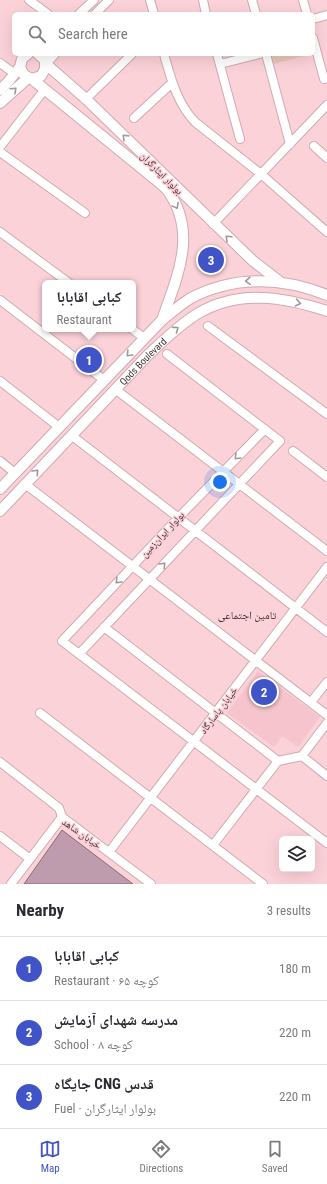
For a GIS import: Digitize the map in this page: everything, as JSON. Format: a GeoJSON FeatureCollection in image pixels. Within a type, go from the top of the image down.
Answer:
{"type":"FeatureCollection","features":[{"type":"Feature","properties":{"kind":"main road"},"geometry":{"type":"LineString","coordinates":[[0,90],[17,71],[22,59],[26,56]]}},
{"type":"Feature","properties":{"kind":"main road","name":"بولوار ایثارگران"},"geometry":{"type":"LineString","coordinates":[[42,56],[46,64],[86,99],[157,167],[213,224],[253,261],[279,281]]}},
{"type":"Feature","properties":{"kind":"main road"},"geometry":{"type":"LineString","coordinates":[[0,103],[30,78],[37,78],[44,73],[46,64]]}},
{"type":"Feature","properties":{"kind":"main road","name":"بولوار ایثارگران"},"geometry":{"type":"LineString","coordinates":[[17,71],[22,72],[74,112],[168,191],[181,215],[184,235],[183,250],[172,293],[162,320]]}},
{"type":"Feature","properties":{"kind":"main road"},"geometry":{"type":"LineString","coordinates":[[74,112],[78,105],[86,99]]}},
{"type":"Feature","properties":{"kind":"main road","name":"Qods Boulevard"},"geometry":{"type":"LineString","coordinates":[[0,489],[162,320],[190,299],[212,288],[246,281],[279,281],[307,287],[327,295]]}},
{"type":"Feature","properties":{"kind":"main road","name":"Qods Boulevard"},"geometry":{"type":"LineString","coordinates":[[0,511],[115,389],[171,333],[197,314],[218,305],[248,297],[278,298],[303,303],[327,311]]}},
{"type":"Feature","properties":{"kind":"street"},"geometry":{"type":"LineString","coordinates":[[29,0],[45,12]]}},
{"type":"Feature","properties":{"kind":"street"},"geometry":{"type":"LineString","coordinates":[[81,12],[94,0]]}},
{"type":"Feature","properties":{"kind":"street"},"geometry":{"type":"LineString","coordinates":[[97,12],[109,0]]}},
{"type":"Feature","properties":{"kind":"street"},"geometry":{"type":"LineString","coordinates":[[150,0],[153,12]]}},
{"type":"Feature","properties":{"kind":"street"},"geometry":{"type":"LineString","coordinates":[[203,0],[206,12]]}},
{"type":"Feature","properties":{"kind":"street"},"geometry":{"type":"LineString","coordinates":[[252,0],[255,12]]}},
{"type":"Feature","properties":{"kind":"street"},"geometry":{"type":"LineString","coordinates":[[303,0],[306,12]]}},
{"type":"Feature","properties":{"kind":"street"},"geometry":{"type":"LineString","coordinates":[[315,18],[327,15]]}},
{"type":"Feature","properties":{"kind":"street"},"geometry":{"type":"LineString","coordinates":[[315,45],[324,79]]}},
{"type":"Feature","properties":{"kind":"street"},"geometry":{"type":"LineString","coordinates":[[46,64],[52,56]]}},
{"type":"Feature","properties":{"kind":"street"},"geometry":{"type":"LineString","coordinates":[[86,99],[130,56]]}},
{"type":"Feature","properties":{"kind":"street"},"geometry":{"type":"LineString","coordinates":[[165,56],[172,83],[187,113],[326,229]]}},
{"type":"Feature","properties":{"kind":"street"},"geometry":{"type":"LineString","coordinates":[[218,56],[240,139]]}},
{"type":"Feature","properties":{"kind":"street"},"geometry":{"type":"LineString","coordinates":[[220,64],[251,56]]}},
{"type":"Feature","properties":{"kind":"street"},"geometry":{"type":"LineString","coordinates":[[267,56],[290,144]]}},
{"type":"Feature","properties":{"kind":"street"},"geometry":{"type":"LineString","coordinates":[[0,63],[17,71]]}},
{"type":"Feature","properties":{"kind":"street"},"geometry":{"type":"LineString","coordinates":[[134,118],[172,83]]}},
{"type":"Feature","properties":{"kind":"street"},"geometry":{"type":"LineString","coordinates":[[0,148],[45,89]]}},
{"type":"Feature","properties":{"kind":"street"},"geometry":{"type":"LineString","coordinates":[[213,224],[327,105]]}},
{"type":"Feature","properties":{"kind":"street"},"geometry":{"type":"LineString","coordinates":[[314,146],[327,158]]}},
{"type":"Feature","properties":{"kind":"street"},"geometry":{"type":"LineString","coordinates":[[0,152],[85,213]]}},
{"type":"Feature","properties":{"kind":"street"},"geometry":{"type":"LineString","coordinates":[[0,232],[66,280]]}},
{"type":"Feature","properties":{"kind":"street"},"geometry":{"type":"LineString","coordinates":[[0,300],[104,380]]}},
{"type":"Feature","properties":{"kind":"street"},"geometry":{"type":"LineString","coordinates":[[208,326],[327,414]]}},
{"type":"Feature","properties":{"kind":"street"},"geometry":{"type":"LineString","coordinates":[[136,332],[144,338]]}},
{"type":"Feature","properties":{"kind":"street"},"geometry":{"type":"LineString","coordinates":[[167,354],[280,441],[79,654],[327,843]]}},
{"type":"Feature","properties":{"kind":"street"},"geometry":{"type":"LineString","coordinates":[[0,382],[59,427]]}},
{"type":"Feature","properties":{"kind":"street"},"geometry":{"type":"LineString","coordinates":[[115,389],[327,551]]}},
{"type":"Feature","properties":{"kind":"street","name":"بولوار ایران‌زمین"},"geometry":{"type":"LineString","coordinates":[[79,654],[62,641],[223,471],[265,429]]}},
{"type":"Feature","properties":{"kind":"street"},"geometry":{"type":"LineString","coordinates":[[71,435],[327,632]]}},
{"type":"Feature","properties":{"kind":"street"},"geometry":{"type":"LineString","coordinates":[[293,451],[327,477]]}},
{"type":"Feature","properties":{"kind":"street"},"geometry":{"type":"LineString","coordinates":[[0,461],[15,473]]}},
{"type":"Feature","properties":{"kind":"street"},"geometry":{"type":"LineString","coordinates":[[25,484],[327,714]]}},
{"type":"Feature","properties":{"kind":"street","name":"خیابان پاسارگاد"},"geometry":{"type":"LineString","coordinates":[[109,852],[327,567]]}},
{"type":"Feature","properties":{"kind":"street"},"geometry":{"type":"LineString","coordinates":[[104,627],[278,761]]}},
{"type":"Feature","properties":{"kind":"street"},"geometry":{"type":"LineString","coordinates":[[311,702],[327,682]]}},
{"type":"Feature","properties":{"kind":"street"},"geometry":{"type":"LineString","coordinates":[[40,713],[213,845],[253,881],[263,884]]}},
{"type":"Feature","properties":{"kind":"street"},"geometry":{"type":"LineString","coordinates":[[213,845],[278,761],[302,756],[327,723]]}},
{"type":"Feature","properties":{"kind":"street"},"geometry":{"type":"LineString","coordinates":[[302,756],[327,776]]}},
{"type":"Feature","properties":{"kind":"street"},"geometry":{"type":"LineString","coordinates":[[0,762],[59,808],[62,817]]}},
{"type":"Feature","properties":{"kind":"street","name":"خیابان شاهد"},"geometry":{"type":"LineString","coordinates":[[10,884],[62,817],[151,884]]}},
{"type":"Feature","properties":{"kind":"street"},"geometry":{"type":"LineString","coordinates":[[0,836],[30,858]]}},
{"type":"Feature","properties":{"kind":"shaded area"},"geometry":{"type":"Polygon","coordinates":[[[272,56],[304,56],[274,64],[272,56]]]}},
{"type":"Feature","properties":{"kind":"shaded area"},"geometry":{"type":"Polygon","coordinates":[[[258,671],[320,717],[298,747],[282,736],[274,747],[227,713],[258,671]]]}},
{"type":"Feature","properties":{"kind":"building"},"geometry":{"type":"Polygon","coordinates":[[[208,249],[220,266],[214,270],[202,253],[208,249]]]}},
{"type":"Feature","properties":{"kind":"building"},"geometry":{"type":"Polygon","coordinates":[[[62,830],[133,884],[24,884],[62,830]]]}},
{"type":"Feature","properties":{"kind":"place","name":"جایگاه CNG قدس"},"geometry":{"type":"Point","coordinates":[211,260]}},
{"type":"Feature","properties":{"kind":"place","name":"کبابی اقابابا"},"geometry":{"type":"Point","coordinates":[89,360]}},
{"type":"Feature","properties":{"kind":"place","name":"مدرسه شهدای آزمایش"},"geometry":{"type":"Point","coordinates":[264,692]}},
{"type":"Feature","properties":{"kind":"district","name":"تامین اجتماعی"},"geometry":{"type":"Point","coordinates":[247,615]}}]}
